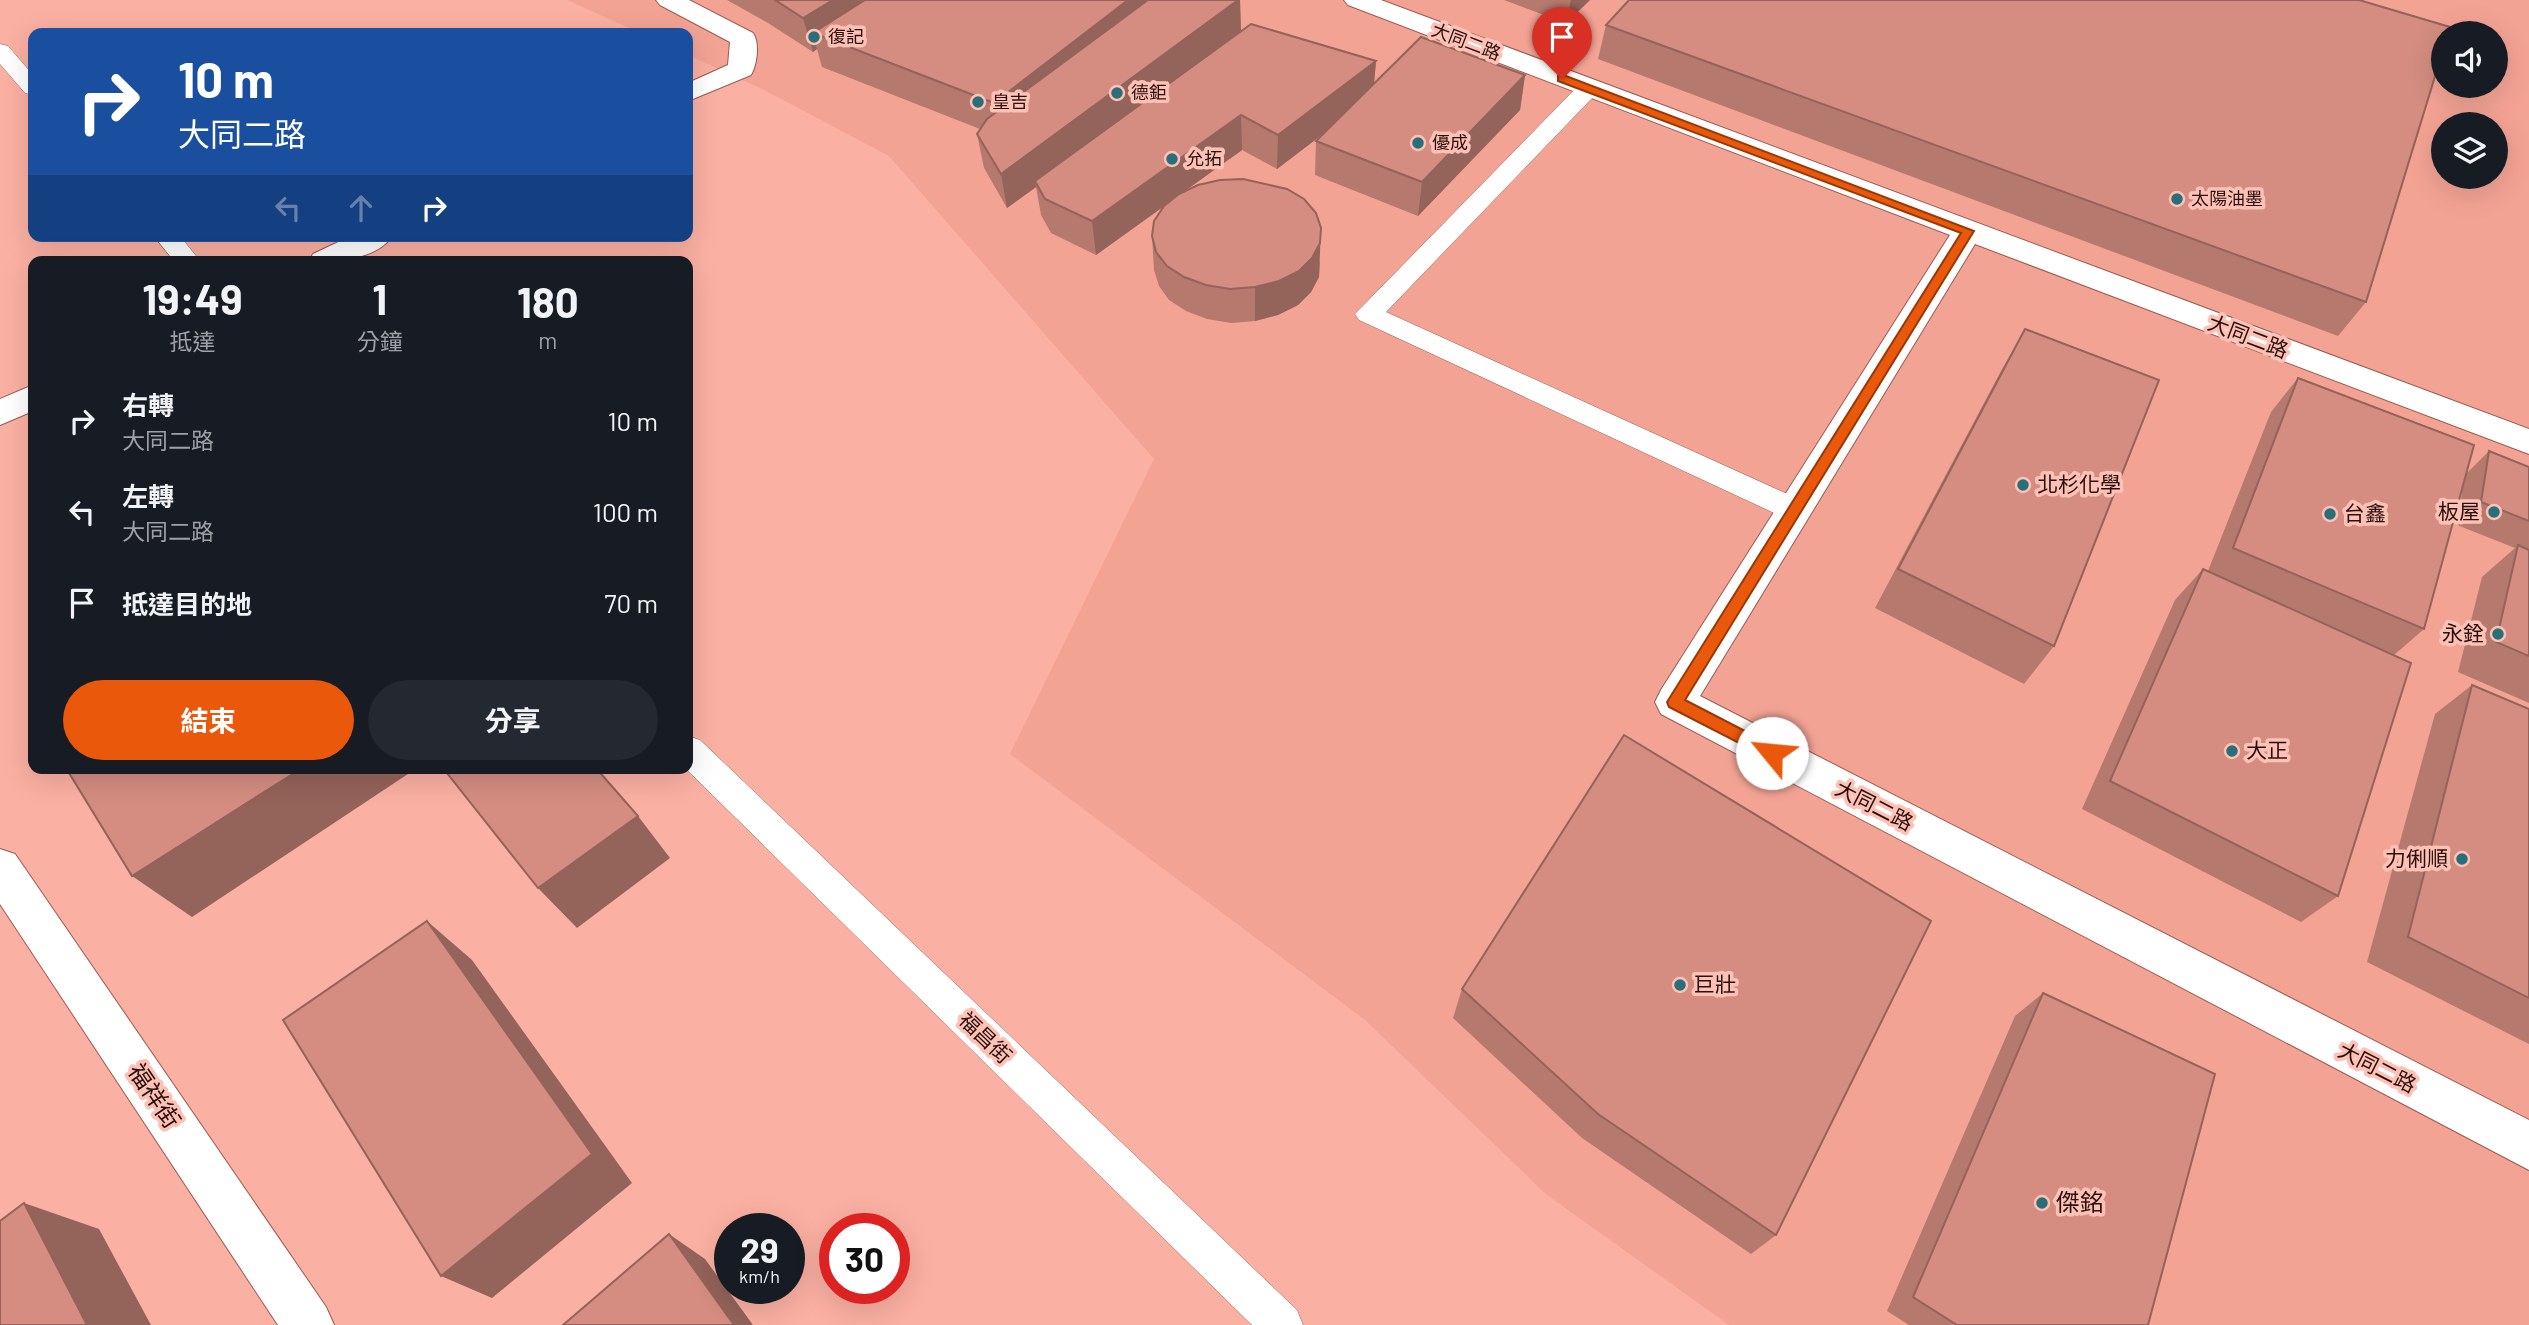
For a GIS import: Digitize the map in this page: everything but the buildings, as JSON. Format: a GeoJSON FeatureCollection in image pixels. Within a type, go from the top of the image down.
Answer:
{"type":"FeatureCollection","features":[{"type":"Feature","properties":{"kind":"street"},"geometry":{"type":"LineString","coordinates":[[669,0],[744,39],[741,69],[693,91]]}},
{"type":"Feature","properties":{"kind":"street","name":"大同二路"},"geometry":{"type":"LineString","coordinates":[[1357,0],[2529,442]]}},
{"type":"Feature","properties":{"kind":"street","name":"大同二路"},"geometry":{"type":"LineString","coordinates":[[1968,231],[1675,702],[2529,1146]]}},
{"type":"Feature","properties":{"kind":"street"},"geometry":{"type":"LineString","coordinates":[[335,256],[364,242]]}},
{"type":"Feature","properties":{"kind":"street"},"geometry":{"type":"LineString","coordinates":[[0,413],[28,399]]}},
{"type":"Feature","properties":{"kind":"street","name":"福祥街"},"geometry":{"type":"LineString","coordinates":[[0,868],[308,1325]]}},
{"type":"Feature","properties":{"kind":"lane"},"geometry":{"type":"LineString","coordinates":[[0,51],[28,82]]}},
{"type":"Feature","properties":{"kind":"lane"},"geometry":{"type":"LineString","coordinates":[[1588,89],[1368,314],[1794,510]]}},
{"type":"Feature","properties":{"kind":"lane"},"geometry":{"type":"LineString","coordinates":[[171,242],[184,256]]}},
{"type":"Feature","properties":{"kind":"lane","name":"福昌街"},"geometry":{"type":"LineString","coordinates":[[693,755],[1282,1325]]}},
{"type":"Feature","properties":{"kind":"shaded area"},"geometry":{"type":"Polygon","coordinates":[[[567,0],[2529,0],[2529,1325],[1729,1325],[1547,1195],[1365,1020],[1010,754],[1154,459],[889,156],[764,90],[693,57],[693,28],[629,28],[567,0]]]}},
{"type":"Feature","properties":{"kind":"place","name":"復記"},"geometry":{"type":"Point","coordinates":[814,37]}},
{"type":"Feature","properties":{"kind":"place","name":"德鉅"},"geometry":{"type":"Point","coordinates":[1117,93]}},
{"type":"Feature","properties":{"kind":"place","name":"皇吉"},"geometry":{"type":"Point","coordinates":[978,102]}},
{"type":"Feature","properties":{"kind":"place","name":"優成"},"geometry":{"type":"Point","coordinates":[1418,143]}},
{"type":"Feature","properties":{"kind":"place","name":"允拓"},"geometry":{"type":"Point","coordinates":[1172,159]}},
{"type":"Feature","properties":{"kind":"place","name":"太陽油墨"},"geometry":{"type":"Point","coordinates":[2177,199]}},
{"type":"Feature","properties":{"kind":"place","name":"北杉化學"},"geometry":{"type":"Point","coordinates":[2023,485]}},
{"type":"Feature","properties":{"kind":"place","name":"板屋"},"geometry":{"type":"Point","coordinates":[2494,512]}},
{"type":"Feature","properties":{"kind":"place","name":"台鑫"},"geometry":{"type":"Point","coordinates":[2330,514]}},
{"type":"Feature","properties":{"kind":"place","name":"永銓"},"geometry":{"type":"Point","coordinates":[2498,634]}},
{"type":"Feature","properties":{"kind":"place","name":"大正"},"geometry":{"type":"Point","coordinates":[2232,751]}},
{"type":"Feature","properties":{"kind":"place","name":"力俐順"},"geometry":{"type":"Point","coordinates":[2462,859]}},
{"type":"Feature","properties":{"kind":"place","name":"巨壯"},"geometry":{"type":"Point","coordinates":[1680,985]}},
{"type":"Feature","properties":{"kind":"place","name":"傑銘"},"geometry":{"type":"Point","coordinates":[2042,1203]}},
{"type":"Feature","properties":{"kind":"route"},"geometry":{"type":"LineString","coordinates":[[1562,79],[1968,231],[1675,702],[1772,753]]}}]}
